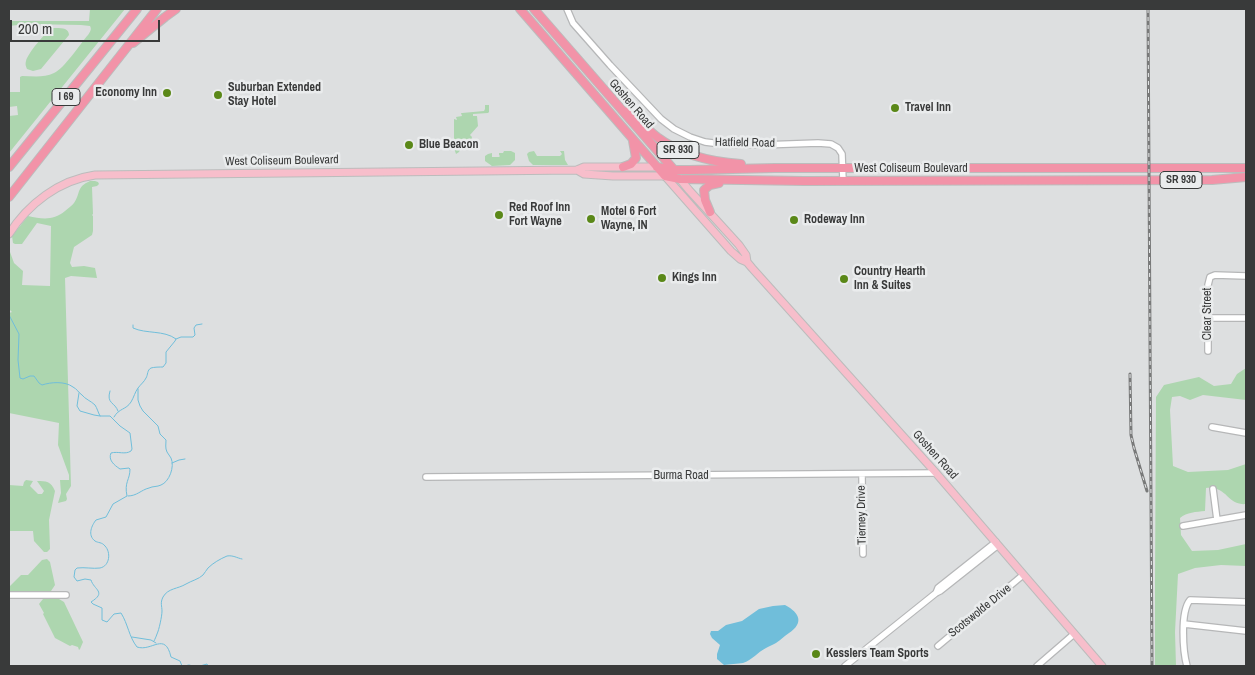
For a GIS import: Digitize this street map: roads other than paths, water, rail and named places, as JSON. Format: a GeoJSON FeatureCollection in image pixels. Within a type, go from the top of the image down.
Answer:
{"type":"FeatureCollection","features":[{"type":"Feature","properties":{"kind":"highway"},"geometry":{"type":"LineString","coordinates":[[123,26],[130,9]]}},
{"type":"Feature","properties":{"kind":"highway","name":"I 69"},"geometry":{"type":"LineString","coordinates":[[9,167],[137,9]]}},
{"type":"Feature","properties":{"kind":"highway","name":"I 69"},"geometry":{"type":"LineString","coordinates":[[9,197],[156,9]]}},
{"type":"Feature","properties":{"kind":"highway"},"geometry":{"type":"LineString","coordinates":[[122,52],[176,9]]}},
{"type":"Feature","properties":{"kind":"highway","name":"SR 930"},"geometry":{"type":"LineString","coordinates":[[520,9],[665,176]]}},
{"type":"Feature","properties":{"kind":"highway","name":"Goshen Road"},"geometry":{"type":"LineString","coordinates":[[534,9],[680,179]]}},
{"type":"Feature","properties":{"kind":"highway","name":"SR 930"},"geometry":{"type":"LineString","coordinates":[[602,88],[658,138],[684,153],[703,159],[731,164],[775,168]]}},
{"type":"Feature","properties":{"kind":"highway"},"geometry":{"type":"LineString","coordinates":[[623,167],[631,164],[636,158],[633,139]]}},
{"type":"Feature","properties":{"kind":"highway","name":"West Coliseum Boulevard"},"geometry":{"type":"LineString","coordinates":[[657,167],[673,170],[843,167],[1246,168]]}},
{"type":"Feature","properties":{"kind":"highway","name":"West Coliseum Boulevard"},"geometry":{"type":"LineString","coordinates":[[665,176],[680,179],[843,181],[1212,180],[1246,177]]}},
{"type":"Feature","properties":{"kind":"highway"},"geometry":{"type":"LineString","coordinates":[[710,212],[704,200],[704,190],[710,185],[731,180]]}},
{"type":"Feature","properties":{"kind":"main road","name":"West Coliseum Boulevard"},"geometry":{"type":"LineString","coordinates":[[9,234],[21,217],[41,198],[66,184],[93,175],[577,170],[584,167],[657,167]]}},
{"type":"Feature","properties":{"kind":"main road","name":"West Coliseum Boulevard"},"geometry":{"type":"LineString","coordinates":[[577,170],[584,174],[612,176],[665,176]]}},
{"type":"Feature","properties":{"kind":"main road","name":"Goshen Road"},"geometry":{"type":"LineString","coordinates":[[665,176],[740,259],[747,262],[936,473],[1102,666]]}},
{"type":"Feature","properties":{"kind":"main road","name":"Goshen Road"},"geometry":{"type":"LineString","coordinates":[[680,179],[739,245],[746,255],[747,262]]}},
{"type":"Feature","properties":{"kind":"street","name":"Hatfield Road"},"geometry":{"type":"LineString","coordinates":[[567,9],[573,23],[610,65],[661,119],[674,128],[690,137],[720,144],[831,144],[840,150],[843,167]]}},
{"type":"Feature","properties":{"kind":"street"},"geometry":{"type":"LineString","coordinates":[[843,167],[843,181]]}},
{"type":"Feature","properties":{"kind":"street","name":"Clear Street"},"geometry":{"type":"LineString","coordinates":[[1208,351],[1208,286],[1210,277],[1214,275],[1246,276]]}},
{"type":"Feature","properties":{"kind":"street"},"geometry":{"type":"LineString","coordinates":[[1208,318],[1246,318]]}},
{"type":"Feature","properties":{"kind":"street"},"geometry":{"type":"LineString","coordinates":[[1212,427],[1246,433]]}},
{"type":"Feature","properties":{"kind":"street","name":"Burma Road"},"geometry":{"type":"LineString","coordinates":[[426,477],[936,473]]}},
{"type":"Feature","properties":{"kind":"street","name":"Tierney Drive"},"geometry":{"type":"LineString","coordinates":[[862,475],[863,554]]}},
{"type":"Feature","properties":{"kind":"street"},"geometry":{"type":"LineString","coordinates":[[1213,489],[1217,520]]}},
{"type":"Feature","properties":{"kind":"street"},"geometry":{"type":"LineString","coordinates":[[1183,526],[1246,515]]}},
{"type":"Feature","properties":{"kind":"street"},"geometry":{"type":"LineString","coordinates":[[845,666],[997,544]]}},
{"type":"Feature","properties":{"kind":"street","name":"Scotswolde Drive"},"geometry":{"type":"LineString","coordinates":[[938,646],[1023,576]]}},
{"type":"Feature","properties":{"kind":"street"},"geometry":{"type":"LineString","coordinates":[[9,595],[66,594]]}},
{"type":"Feature","properties":{"kind":"street"},"geometry":{"type":"LineString","coordinates":[[1187,666],[1183,634],[1185,610],[1190,600],[1246,602]]}},
{"type":"Feature","properties":{"kind":"street"},"geometry":{"type":"LineString","coordinates":[[1184,624],[1246,631]]}},
{"type":"Feature","properties":{"kind":"street"},"geometry":{"type":"LineString","coordinates":[[1037,666],[1074,634]]}},
{"type":"Feature","properties":{"kind":"water"},"geometry":{"type":"Polygon","coordinates":[[[785,605],[794,611],[798,622],[794,629],[778,642],[743,663],[724,665],[717,659],[720,645],[712,638],[711,631],[718,631],[726,625],[742,621],[759,609],[785,605]]]}},
{"type":"Feature","properties":{"kind":"waterway"},"geometry":{"type":"LineString","coordinates":[[9,315],[19,334],[18,360],[20,378],[34,376],[42,385],[50,383],[70,385],[95,405],[100,416],[110,416],[130,433],[131,451],[111,453],[110,456],[112,462],[120,469],[130,469],[126,487],[127,496],[113,504],[106,517],[96,520],[91,530],[93,539],[103,544],[107,549],[109,555],[108,562],[100,568],[77,568],[74,577],[77,581],[85,579],[91,580],[93,583],[99,593],[96,599],[91,602],[102,608],[102,620],[107,622],[114,614],[121,613],[137,647],[143,648],[157,644],[165,645],[171,657],[180,661],[182,666]]}},
{"type":"Feature","properties":{"kind":"waterway"},"geometry":{"type":"LineString","coordinates":[[176,339],[193,337],[196,325],[202,324]]}},
{"type":"Feature","properties":{"kind":"waterway"},"geometry":{"type":"LineString","coordinates":[[114,417],[131,402],[147,377],[148,371],[154,367],[163,367],[166,363],[166,352],[176,339],[166,334],[138,330],[133,328],[133,325]]}},
{"type":"Feature","properties":{"kind":"waterway"},"geometry":{"type":"LineString","coordinates":[[128,496],[160,486],[169,478],[172,470],[171,458],[166,449],[166,440],[160,434],[158,426],[140,406],[138,389]]}},
{"type":"Feature","properties":{"kind":"waterway"},"geometry":{"type":"LineString","coordinates":[[110,391],[110,401],[118,411]]}},
{"type":"Feature","properties":{"kind":"waterway"},"geometry":{"type":"LineString","coordinates":[[79,393],[77,406],[80,411],[100,416]]}},
{"type":"Feature","properties":{"kind":"waterway"},"geometry":{"type":"LineString","coordinates":[[172,463],[185,459]]}},
{"type":"Feature","properties":{"kind":"waterway"},"geometry":{"type":"LineString","coordinates":[[154,641],[158,632],[162,613],[162,601],[165,594],[199,578],[210,566],[224,557],[231,556],[242,559]]}},
{"type":"Feature","properties":{"kind":"waterway"},"geometry":{"type":"LineString","coordinates":[[132,637],[151,640],[156,643]]}},
{"type":"Feature","properties":{"kind":"waterway"},"geometry":{"type":"LineString","coordinates":[[200,666],[207,664],[208,666]]}},
{"type":"Feature","properties":{"kind":"waterway"},"geometry":{"type":"LineString","coordinates":[[184,666],[193,666]]}},
{"type":"Feature","properties":{"kind":"railway"},"geometry":{"type":"LineString","coordinates":[[1148,9],[1152,666]]}},
{"type":"Feature","properties":{"kind":"railway"},"geometry":{"type":"LineString","coordinates":[[1130,374],[1131,435],[1147,491]]}},
{"type":"Feature","properties":{"kind":"place","name":"Economy Inn"},"geometry":{"type":"Point","coordinates":[167,93]}},
{"type":"Feature","properties":{"kind":"place","name":"Suburban Extended Stay Hotel"},"geometry":{"type":"Point","coordinates":[218,95]}},
{"type":"Feature","properties":{"kind":"place","name":"Travel Inn"},"geometry":{"type":"Point","coordinates":[895,108]}},
{"type":"Feature","properties":{"kind":"place","name":"Blue Beacon"},"geometry":{"type":"Point","coordinates":[409,145]}},
{"type":"Feature","properties":{"kind":"place","name":"Red Roof Inn Fort Wayne"},"geometry":{"type":"Point","coordinates":[499,215]}},
{"type":"Feature","properties":{"kind":"place","name":"Motel 6 Fort Wayne, IN"},"geometry":{"type":"Point","coordinates":[591,219]}},
{"type":"Feature","properties":{"kind":"place","name":"Rodeway Inn"},"geometry":{"type":"Point","coordinates":[794,220]}},
{"type":"Feature","properties":{"kind":"place","name":"Kings Inn"},"geometry":{"type":"Point","coordinates":[662,278]}},
{"type":"Feature","properties":{"kind":"place","name":"Country Hearth Inn & Suites"},"geometry":{"type":"Point","coordinates":[844,279]}},
{"type":"Feature","properties":{"kind":"place","name":"Kesslers Team Sports"},"geometry":{"type":"Point","coordinates":[816,654]}}]}
